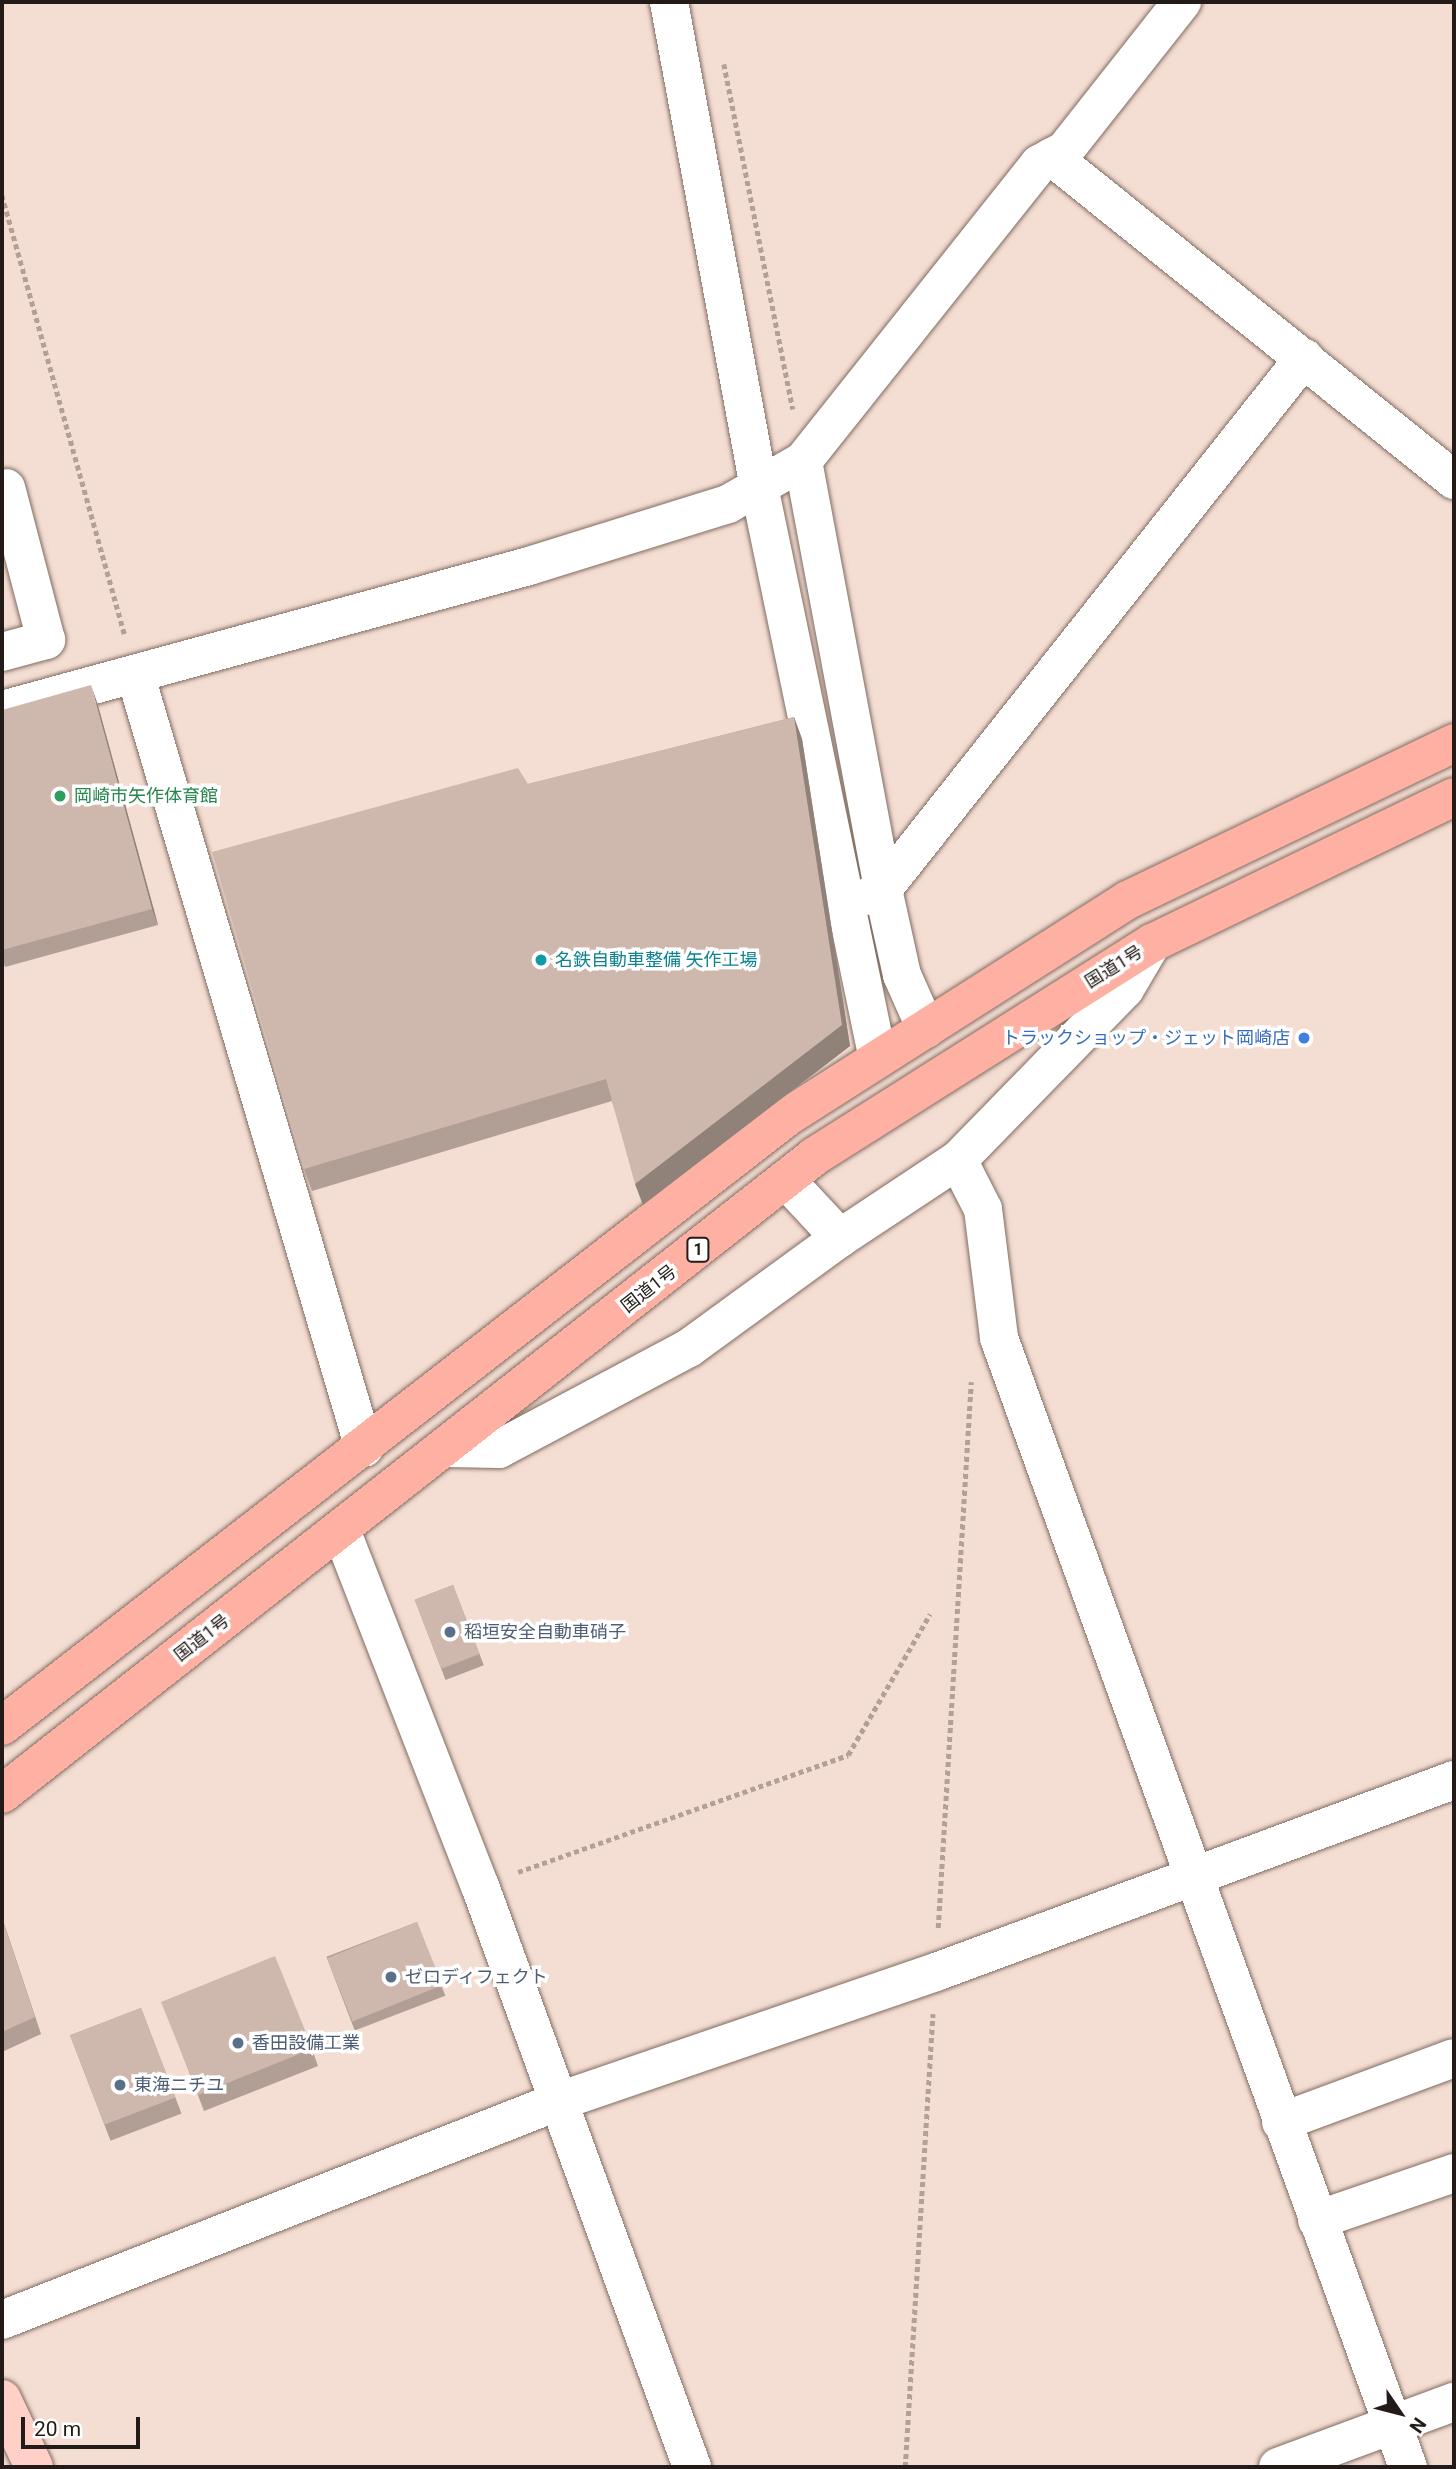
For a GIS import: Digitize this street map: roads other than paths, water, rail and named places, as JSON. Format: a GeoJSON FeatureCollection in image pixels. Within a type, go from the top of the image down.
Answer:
{"type":"FeatureCollection","features":[{"type":"Feature","properties":{"kind":"highway"},"geometry":{"type":"LineString","coordinates":[[2,1726],[787,1118],[1128,900],[1454,743]]}},
{"type":"Feature","properties":{"kind":"highway","name":"国道1号"},"geometry":{"type":"LineString","coordinates":[[2,1794],[448,1447],[815,1156],[1152,943],[1454,797]]}},
{"type":"Feature","properties":{"kind":"main road"},"geometry":{"type":"LineString","coordinates":[[2,2399],[34,2467]]}},
{"type":"Feature","properties":{"kind":"street"},"geometry":{"type":"LineString","coordinates":[[668,2],[760,486],[878,1059]]}},
{"type":"Feature","properties":{"kind":"street"},"geometry":{"type":"LineString","coordinates":[[2,710],[136,677],[529,566],[728,504],[803,461],[1039,164],[1065,150],[1182,2]]}},
{"type":"Feature","properties":{"kind":"street"},"geometry":{"type":"LineString","coordinates":[[1052,157],[1454,480]]}},
{"type":"Feature","properties":{"kind":"street"},"geometry":{"type":"LineString","coordinates":[[847,909],[883,888],[1304,358]]}},
{"type":"Feature","properties":{"kind":"street"},"geometry":{"type":"LineString","coordinates":[[803,461],[883,888],[902,975],[926,1029]]}},
{"type":"Feature","properties":{"kind":"street"},"geometry":{"type":"LineString","coordinates":[[2,652],[46,640],[6,488]]}},
{"type":"Feature","properties":{"kind":"street"},"geometry":{"type":"LineString","coordinates":[[136,677],[364,1448]]}},
{"type":"Feature","properties":{"kind":"street"},"geometry":{"type":"LineString","coordinates":[[448,1447],[499,1448],[689,1348],[840,1238],[958,1160],[1125,989],[1152,943]]}},
{"type":"Feature","properties":{"kind":"street"},"geometry":{"type":"LineString","coordinates":[[958,1160],[983,1209],[999,1338],[1280,2122],[1408,2467]]}},
{"type":"Feature","properties":{"kind":"street"},"geometry":{"type":"LineString","coordinates":[[786,1180],[840,1238]]}},
{"type":"Feature","properties":{"kind":"street"},"geometry":{"type":"LineString","coordinates":[[341,1530],[480,1885],[692,2467]]}},
{"type":"Feature","properties":{"kind":"street"},"geometry":{"type":"LineString","coordinates":[[2,2320],[559,2101],[936,1972],[1454,1780]]}},
{"type":"Feature","properties":{"kind":"street"},"geometry":{"type":"LineString","coordinates":[[1280,2122],[1454,2058]]}},
{"type":"Feature","properties":{"kind":"street"},"geometry":{"type":"LineString","coordinates":[[1317,2220],[1454,2173]]}},
{"type":"Feature","properties":{"kind":"street"},"geometry":{"type":"LineString","coordinates":[[1278,2467],[1454,2402]]}},
{"type":"Feature","properties":{"kind":"place","name":"岡崎市矢作体育館"},"geometry":{"type":"Point","coordinates":[60,796]}},
{"type":"Feature","properties":{"kind":"place","name":"名鉄自動車整備 矢作工場"},"geometry":{"type":"Point","coordinates":[541,960]}},
{"type":"Feature","properties":{"kind":"place","name":"トラックショップ・ジェット岡崎店"},"geometry":{"type":"Point","coordinates":[1304,1038]}},
{"type":"Feature","properties":{"kind":"place","name":"稻垣安全自動車硝子"},"geometry":{"type":"Point","coordinates":[450,1632]}},
{"type":"Feature","properties":{"kind":"place","name":"ゼロディフェクト"},"geometry":{"type":"Point","coordinates":[391,1977]}},
{"type":"Feature","properties":{"kind":"place","name":"香田設備工業"},"geometry":{"type":"Point","coordinates":[238,2043]}},
{"type":"Feature","properties":{"kind":"place","name":"東海ニチユ"},"geometry":{"type":"Point","coordinates":[120,2085]}}]}
